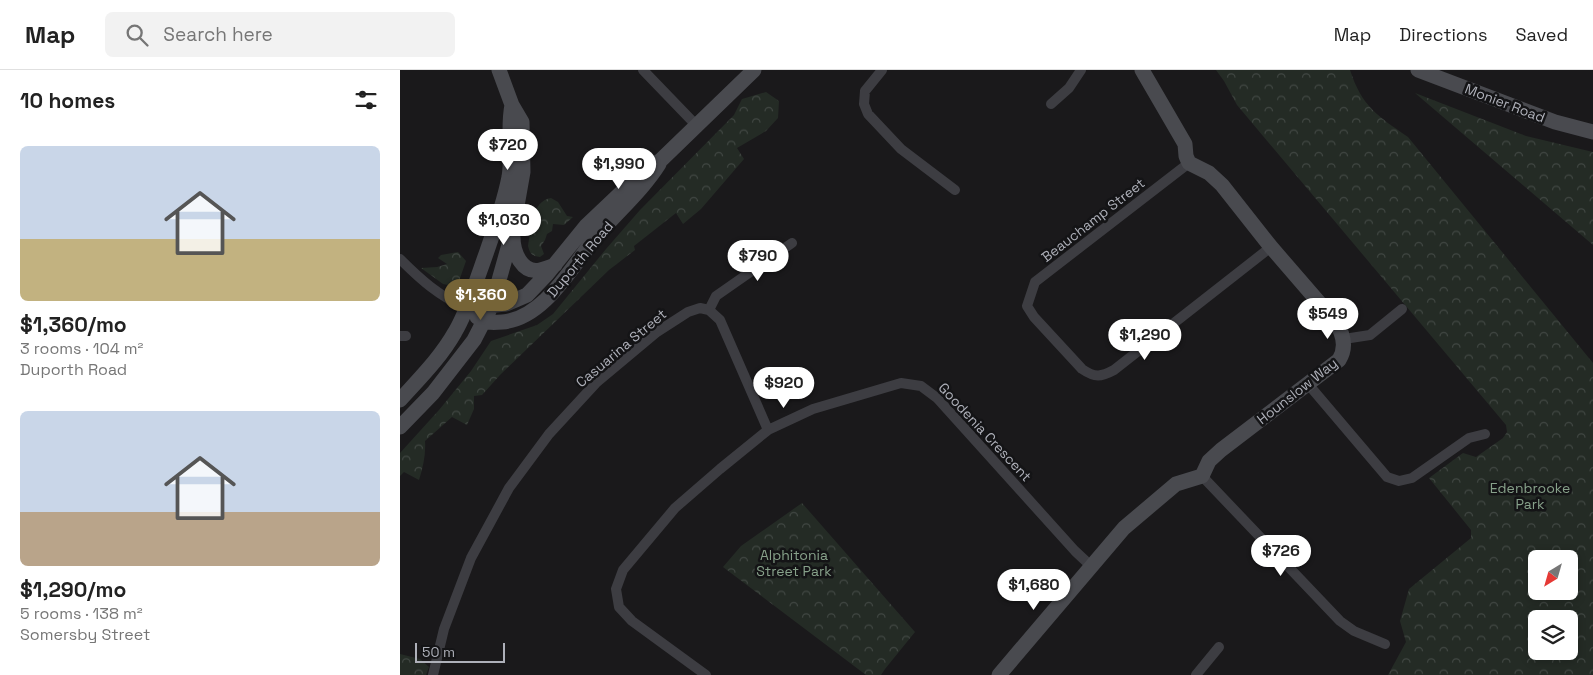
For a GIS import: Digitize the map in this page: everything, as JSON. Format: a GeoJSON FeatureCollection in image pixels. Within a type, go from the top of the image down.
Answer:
{"type":"FeatureCollection","features":[{"type":"Feature","properties":{"kind":"main road"},"geometry":{"type":"LineString","coordinates":[[400,427],[433,393],[474,340],[492,305],[512,234],[520,191],[524,149],[522,122],[512,105],[499,70]]}},
{"type":"Feature","properties":{"kind":"main road","name":"Duporth Road"},"geometry":{"type":"LineString","coordinates":[[466,308],[506,304],[527,295],[555,265],[586,226],[643,172],[661,160],[754,70]]}},
{"type":"Feature","properties":{"kind":"main road"},"geometry":{"type":"LineString","coordinates":[[1142,70],[1186,144],[1186,156],[1189,164]]}},
{"type":"Feature","properties":{"kind":"main road","name":"Monier Road"},"geometry":{"type":"LineString","coordinates":[[1418,70],[1437,74],[1555,122],[1593,132]]}},
{"type":"Feature","properties":{"kind":"main road"},"geometry":{"type":"LineString","coordinates":[[400,400],[435,361],[455,332],[466,308],[495,228],[505,193],[509,175],[508,121],[512,105]]}},
{"type":"Feature","properties":{"kind":"main road","name":"Duporth Road"},"geometry":{"type":"LineString","coordinates":[[484,322],[498,323],[515,320],[537,308],[552,293],[597,236],[649,180],[661,160]]}},
{"type":"Feature","properties":{"kind":"main road","name":"Hounslow Way"},"geometry":{"type":"LineString","coordinates":[[1189,164],[1209,173],[1222,185],[1271,247],[1335,321],[1344,339],[1342,354],[1339,360],[1221,450],[1210,461],[1202,476]]}},
{"type":"Feature","properties":{"kind":"main road"},"geometry":{"type":"LineString","coordinates":[[512,234],[516,254],[525,267],[540,270],[555,265]]}},
{"type":"Feature","properties":{"kind":"main road"},"geometry":{"type":"LineString","coordinates":[[466,308],[484,322]]}},
{"type":"Feature","properties":{"kind":"main road"},"geometry":{"type":"LineString","coordinates":[[999,675],[1124,528],[1176,484],[1202,476]]}},
{"type":"Feature","properties":{"kind":"street"},"geometry":{"type":"LineString","coordinates":[[643,70],[696,126]]}},
{"type":"Feature","properties":{"kind":"street"},"geometry":{"type":"LineString","coordinates":[[882,70],[865,91],[864,104],[868,114],[901,149],[955,190]]}},
{"type":"Feature","properties":{"kind":"street"},"geometry":{"type":"LineString","coordinates":[[1051,104],[1069,88],[1081,70]]}},
{"type":"Feature","properties":{"kind":"street","name":"Beauchamp Street"},"geometry":{"type":"LineString","coordinates":[[1189,164],[1035,282],[1026,306],[1082,369],[1090,374],[1102,376],[1114,370],[1271,247]]}},
{"type":"Feature","properties":{"kind":"street"},"geometry":{"type":"LineString","coordinates":[[768,430],[720,320],[709,310],[716,296],[792,243]]}},
{"type":"Feature","properties":{"kind":"street"},"geometry":{"type":"LineString","coordinates":[[400,259],[430,288],[450,301],[466,308]]}},
{"type":"Feature","properties":{"kind":"street","name":"Casuarina Street"},"geometry":{"type":"LineString","coordinates":[[434,675],[444,629],[471,558],[509,488],[549,434],[596,383],[657,332],[688,312],[700,308],[709,310]]}},
{"type":"Feature","properties":{"kind":"street"},"geometry":{"type":"LineString","coordinates":[[1344,339],[1370,335],[1402,309]]}},
{"type":"Feature","properties":{"kind":"street","name":"Goodenia Crescent"},"geometry":{"type":"LineString","coordinates":[[706,675],[632,621],[619,607],[616,589],[623,570],[675,508],[768,430],[813,409],[873,390],[901,383],[921,386],[937,398],[1075,551],[1091,566]]}},
{"type":"Feature","properties":{"kind":"street"},"geometry":{"type":"LineString","coordinates":[[1308,384],[1388,477],[1399,481],[1412,478],[1469,438],[1485,434]]}},
{"type":"Feature","properties":{"kind":"street"},"geometry":{"type":"LineString","coordinates":[[1202,476],[1340,621],[1354,631],[1385,644]]}},
{"type":"Feature","properties":{"kind":"street"},"geometry":{"type":"LineString","coordinates":[[1196,675],[1219,647]]}},
{"type":"Feature","properties":{"kind":"green space","name":"Edenbrooke Park"},"geometry":{"type":"Polygon","coordinates":[[[1216,70],[1350,70],[1360,93],[1372,110],[1408,137],[1593,363],[1593,675],[1388,675],[1406,642],[1400,621],[1409,589],[1471,538],[1471,530],[1429,478],[1463,453],[1476,457],[1503,438],[1507,432],[1506,425],[1237,105],[1216,70]]]}},
{"type":"Feature","properties":{"kind":"green space"},"geometry":{"type":"Polygon","coordinates":[[[766,92],[779,101],[778,118],[766,131],[737,148],[744,159],[701,209],[683,224],[676,213],[634,246],[635,250],[609,270],[500,375],[482,395],[474,396],[474,409],[467,425],[452,417],[425,441],[424,460],[419,480],[404,472],[400,476],[400,453],[471,371],[491,341],[537,325],[553,314],[640,210],[734,115],[742,99],[766,92]]]}},
{"type":"Feature","properties":{"kind":"green space"},"geometry":{"type":"Polygon","coordinates":[[[1415,93],[1526,136],[1593,152],[1593,245],[1415,93]]]}},
{"type":"Feature","properties":{"kind":"green space"},"geometry":{"type":"Polygon","coordinates":[[[551,198],[558,202],[567,216],[573,217],[564,225],[553,224],[552,231],[547,234],[541,246],[544,254],[537,257],[532,254],[528,246],[531,225],[539,205],[544,200],[551,198]]]}},
{"type":"Feature","properties":{"kind":"green space"},"geometry":{"type":"Polygon","coordinates":[[[458,252],[466,261],[459,281],[453,286],[443,284],[421,268],[447,264],[438,258],[441,255],[458,252]]]}},
{"type":"Feature","properties":{"kind":"green space","name":"Alphitonia Street Park"},"geometry":{"type":"Polygon","coordinates":[[[802,503],[915,632],[881,675],[866,675],[723,567],[741,546],[802,503]]]}},
{"type":"Feature","properties":{"kind":"green space"},"geometry":{"type":"Polygon","coordinates":[[[400,654],[420,659],[429,667],[426,675],[400,675],[400,654]]]}}]}
